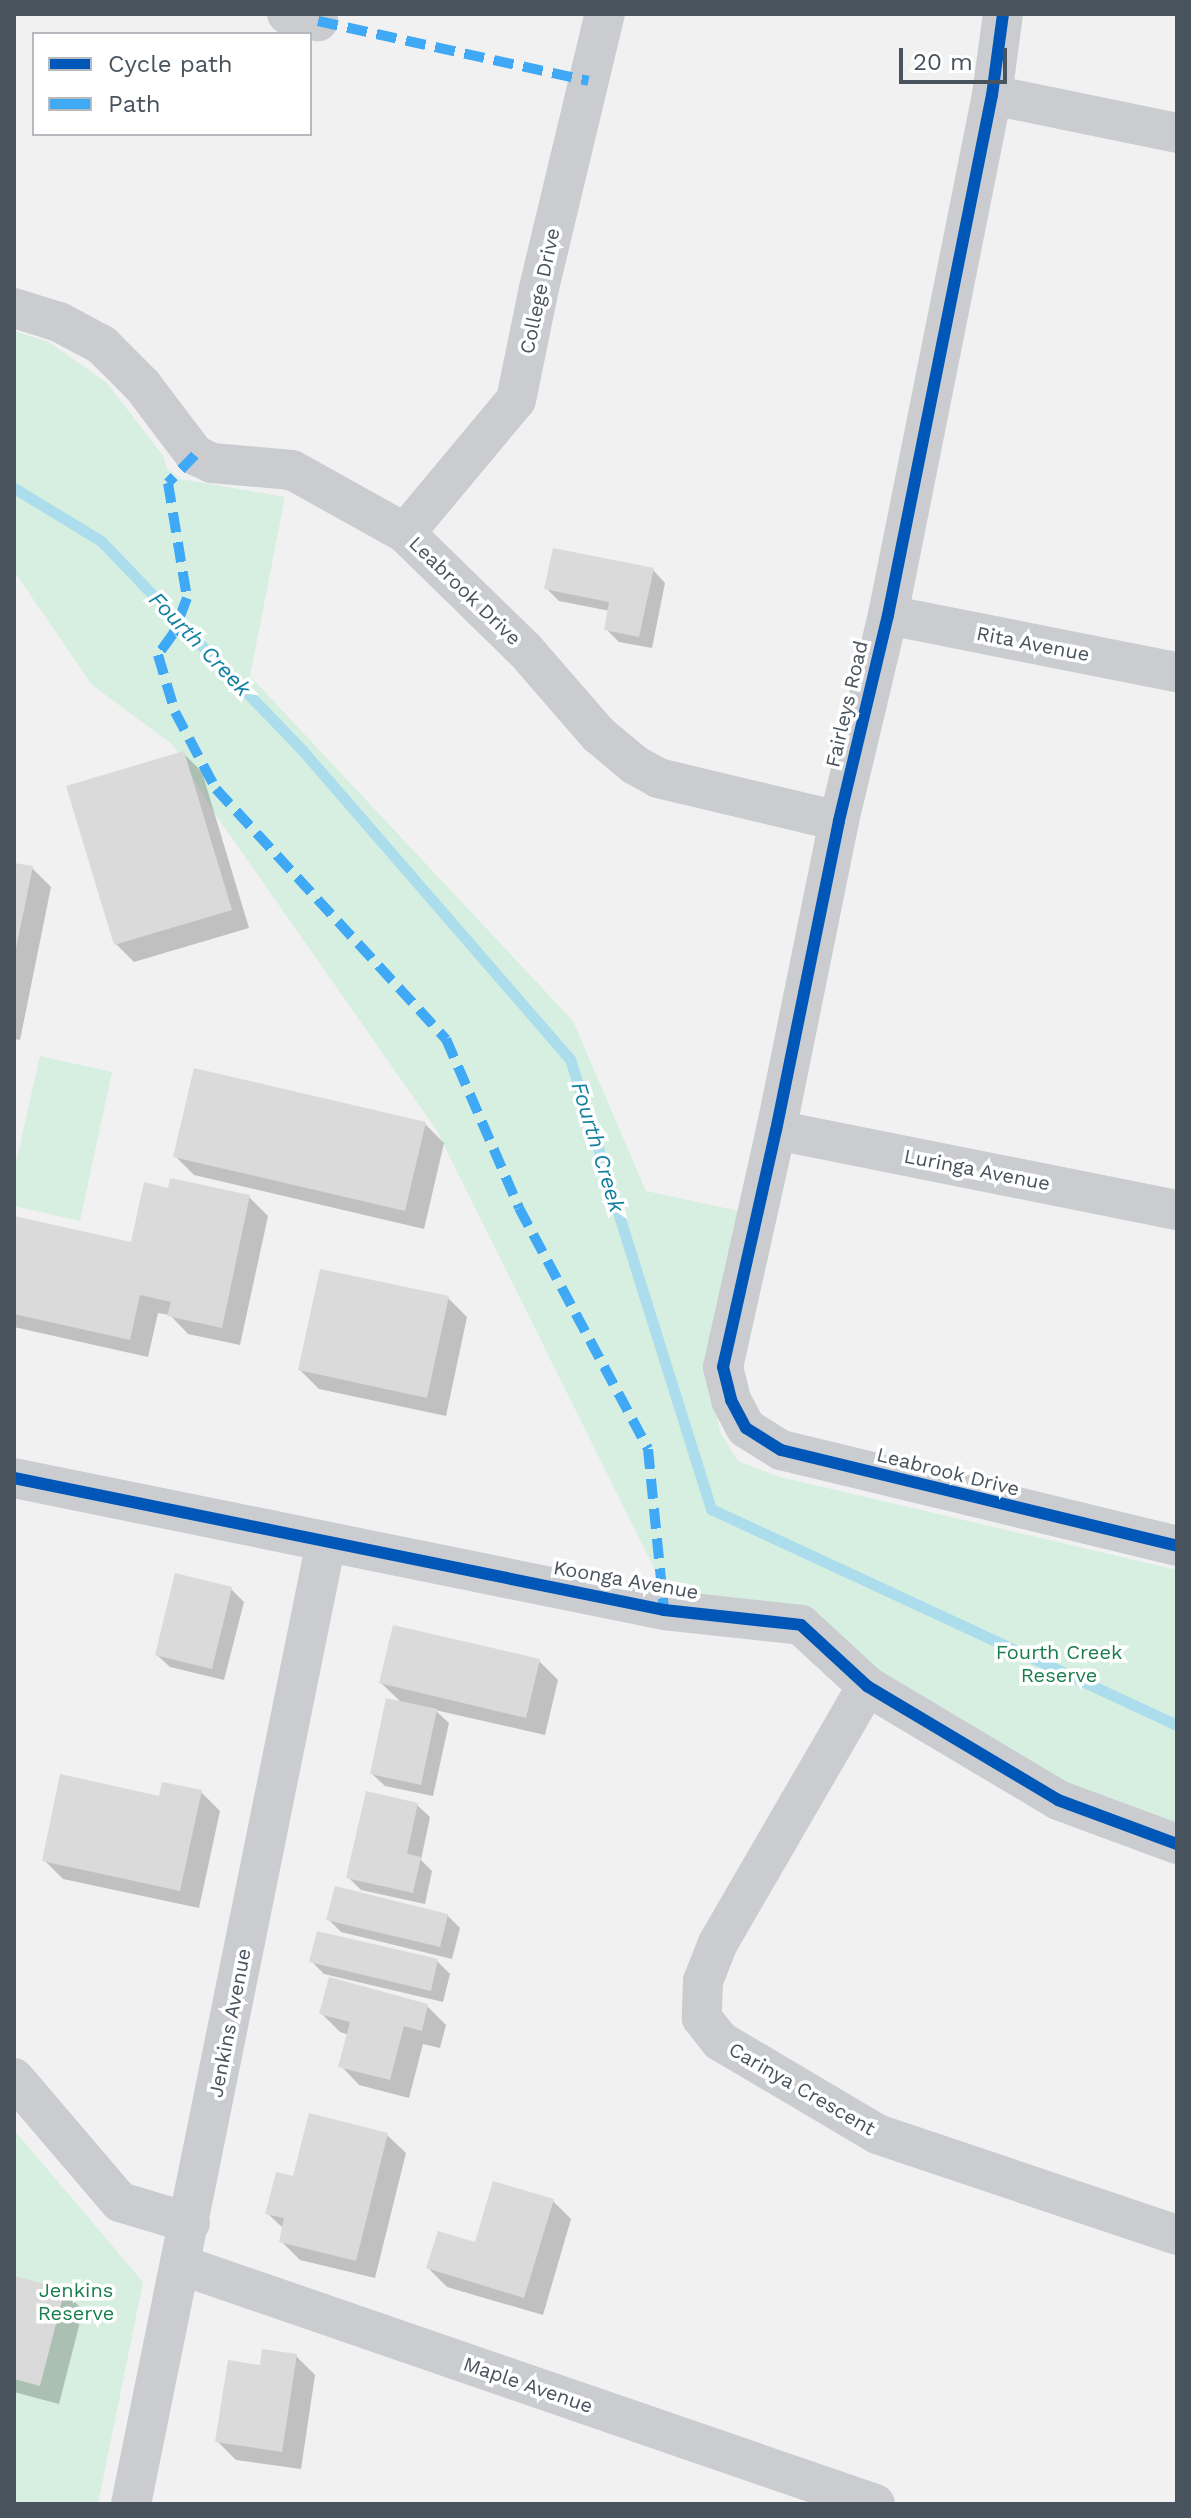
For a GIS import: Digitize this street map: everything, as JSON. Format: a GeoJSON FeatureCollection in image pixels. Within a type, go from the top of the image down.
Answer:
{"type":"FeatureCollection","features":[{"type":"Feature","properties":{"kind":"street","name":"College Drive"},"geometry":{"type":"LineString","coordinates":[[405,533],[516,400],[539,288],[605,14]]}},
{"type":"Feature","properties":{"kind":"street","name":"Fairleys Road"},"geometry":{"type":"LineString","coordinates":[[731,1400],[723,1367],[776,1130],[839,821],[888,615],[992,95],[1003,14]]}},
{"type":"Feature","properties":{"kind":"street"},"geometry":{"type":"LineString","coordinates":[[992,95],[1177,133]]}},
{"type":"Feature","properties":{"kind":"street","name":"Leabrook Drive"},"geometry":{"type":"LineString","coordinates":[[14,308],[59,322],[102,345],[142,385],[195,455],[212,463],[292,470],[405,533],[525,650],[599,735],[635,765],[658,778],[839,821]]}},
{"type":"Feature","properties":{"kind":"street","name":"Rita Avenue"},"geometry":{"type":"LineString","coordinates":[[888,615],[1177,672]]}},
{"type":"Feature","properties":{"kind":"street","name":"Luringa Avenue"},"geometry":{"type":"LineString","coordinates":[[776,1130],[1177,1210]]}},
{"type":"Feature","properties":{"kind":"street","name":"Leabrook Drive"},"geometry":{"type":"LineString","coordinates":[[731,1400],[746,1428],[781,1450],[1177,1546]]}},
{"type":"Feature","properties":{"kind":"street","name":"Koonga Avenue"},"geometry":{"type":"LineString","coordinates":[[14,1478],[664,1610],[801,1625],[839,1664],[867,1686],[1058,1800],[1177,1844]]}},
{"type":"Feature","properties":{"kind":"street","name":"Jenkins Avenue"},"geometry":{"type":"LineString","coordinates":[[131,2504],[326,1542]]}},
{"type":"Feature","properties":{"kind":"street","name":"Carinya Crescent"},"geometry":{"type":"LineString","coordinates":[[867,1686],[718,1943],[703,1981],[702,2018],[720,2041],[877,2134],[1177,2235]]}},
{"type":"Feature","properties":{"kind":"street"},"geometry":{"type":"LineString","coordinates":[[14,2078],[120,2202],[190,2223]]}},
{"type":"Feature","properties":{"kind":"street","name":"Maple Avenue"},"geometry":{"type":"LineString","coordinates":[[181,2265],[875,2504]]}},
{"type":"Feature","properties":{"kind":"green space","name":"Fourth Creek Reserve"},"geometry":{"type":"Polygon","coordinates":[[[14,331],[49,342],[107,383],[164,457],[167,469],[181,479],[285,497],[250,676],[573,1021],[646,1191],[753,1214],[716,1412],[720,1432],[738,1461],[780,1477],[1177,1570],[1177,1837],[1058,1800],[798,1625],[664,1610],[659,1578],[437,1131],[213,811],[173,745],[92,685],[14,571],[14,331]]]}},
{"type":"Feature","properties":{"kind":"green space"},"geometry":{"type":"Polygon","coordinates":[[[40,1056],[112,1072],[80,1221],[14,1206],[14,1171],[40,1056]]]}},
{"type":"Feature","properties":{"kind":"green space","name":"Jenkins Reserve"},"geometry":{"type":"Polygon","coordinates":[[[14,2130],[143,2282],[98,2504],[14,2504],[14,2130]]]}},
{"type":"Feature","properties":{"kind":"building"},"geometry":{"type":"Polygon","coordinates":[[[553,548],[654,568],[639,637],[604,630],[609,602],[544,589],[553,548]]]}},
{"type":"Feature","properties":{"kind":"building"},"geometry":{"type":"Polygon","coordinates":[[[184,751],[232,910],[114,945],[66,786],[184,751]]]}},
{"type":"Feature","properties":{"kind":"building"},"geometry":{"type":"Polygon","coordinates":[[[14,863],[33,866],[15,953],[14,953],[14,863]]]}},
{"type":"Feature","properties":{"kind":"building"},"geometry":{"type":"Polygon","coordinates":[[[194,1068],[426,1122],[405,1211],[173,1157],[194,1068]]]}},
{"type":"Feature","properties":{"kind":"building"},"geometry":{"type":"Polygon","coordinates":[[[170,1178],[250,1195],[222,1328],[167,1316],[171,1302],[140,1295],[130,1340],[14,1314],[14,1216],[131,1242],[144,1182],[168,1188],[170,1178]]]}},
{"type":"Feature","properties":{"kind":"building"},"geometry":{"type":"Polygon","coordinates":[[[320,1269],[449,1296],[427,1398],[298,1370],[320,1269]]]}},
{"type":"Feature","properties":{"kind":"building"},"geometry":{"type":"Polygon","coordinates":[[[175,1573],[232,1587],[212,1669],[155,1655],[175,1573]]]}},
{"type":"Feature","properties":{"kind":"building"},"geometry":{"type":"Polygon","coordinates":[[[393,1625],[540,1659],[526,1718],[379,1683],[393,1625]]]}},
{"type":"Feature","properties":{"kind":"building"},"geometry":{"type":"Polygon","coordinates":[[[386,1698],[437,1709],[421,1785],[370,1774],[386,1698]]]}},
{"type":"Feature","properties":{"kind":"building"},"geometry":{"type":"Polygon","coordinates":[[[60,1774],[159,1796],[162,1782],[202,1790],[180,1891],[42,1861],[60,1774]]]}},
{"type":"Feature","properties":{"kind":"building"},"geometry":{"type":"Polygon","coordinates":[[[366,1791],[418,1803],[407,1854],[421,1857],[413,1893],[346,1878],[366,1791]]]}},
{"type":"Feature","properties":{"kind":"building"},"geometry":{"type":"Polygon","coordinates":[[[335,1886],[448,1914],[440,1947],[326,1920],[335,1886]]]}},
{"type":"Feature","properties":{"kind":"building"},"geometry":{"type":"Polygon","coordinates":[[[317,1931],[438,1959],[431,1991],[309,1962],[317,1931]]]}},
{"type":"Feature","properties":{"kind":"building"},"geometry":{"type":"Polygon","coordinates":[[[329,1977],[428,2004],[422,2031],[404,2026],[390,2080],[338,2067],[350,2022],[319,2014],[329,1977]]]}},
{"type":"Feature","properties":{"kind":"building"},"geometry":{"type":"Polygon","coordinates":[[[309,2113],[388,2133],[356,2261],[279,2242],[284,2218],[265,2214],[276,2172],[293,2176],[309,2113]]]}},
{"type":"Feature","properties":{"kind":"building"},"geometry":{"type":"Polygon","coordinates":[[[493,2181],[554,2199],[524,2298],[426,2268],[438,2231],[475,2242],[493,2181]]]}},
{"type":"Feature","properties":{"kind":"building"},"geometry":{"type":"Polygon","coordinates":[[[14,2276],[65,2289],[40,2386],[14,2379],[14,2276]]]}},
{"type":"Feature","properties":{"kind":"building"},"geometry":{"type":"Polygon","coordinates":[[[262,2349],[297,2354],[282,2452],[215,2442],[228,2360],[260,2365],[262,2349]]]}},
{"type":"Feature","properties":{"kind":"waterway","name":"Fourth Creek"},"geometry":{"type":"LineString","coordinates":[[14,488],[101,541],[303,751],[570,1059],[711,1509],[1177,1725]]}},
{"type":"Feature","properties":{"kind":"marked path"},"geometry":{"type":"LineString","coordinates":[[318,21],[588,81]]}},
{"type":"Feature","properties":{"kind":"marked path"},"geometry":{"type":"LineString","coordinates":[[195,455],[168,483],[187,598],[173,634],[158,655],[175,712],[216,789],[446,1039],[519,1208],[648,1449],[664,1610]]}},
{"type":"Feature","properties":{"kind":"cycle path"},"geometry":{"type":"LineString","coordinates":[[1003,14],[992,95],[888,615],[839,821],[776,1130],[723,1367],[731,1400],[746,1428],[781,1450],[1177,1546]]}},
{"type":"Feature","properties":{"kind":"cycle path"},"geometry":{"type":"LineString","coordinates":[[14,1478],[664,1610],[801,1625],[867,1686],[1058,1800],[1177,1844]]}}]}
